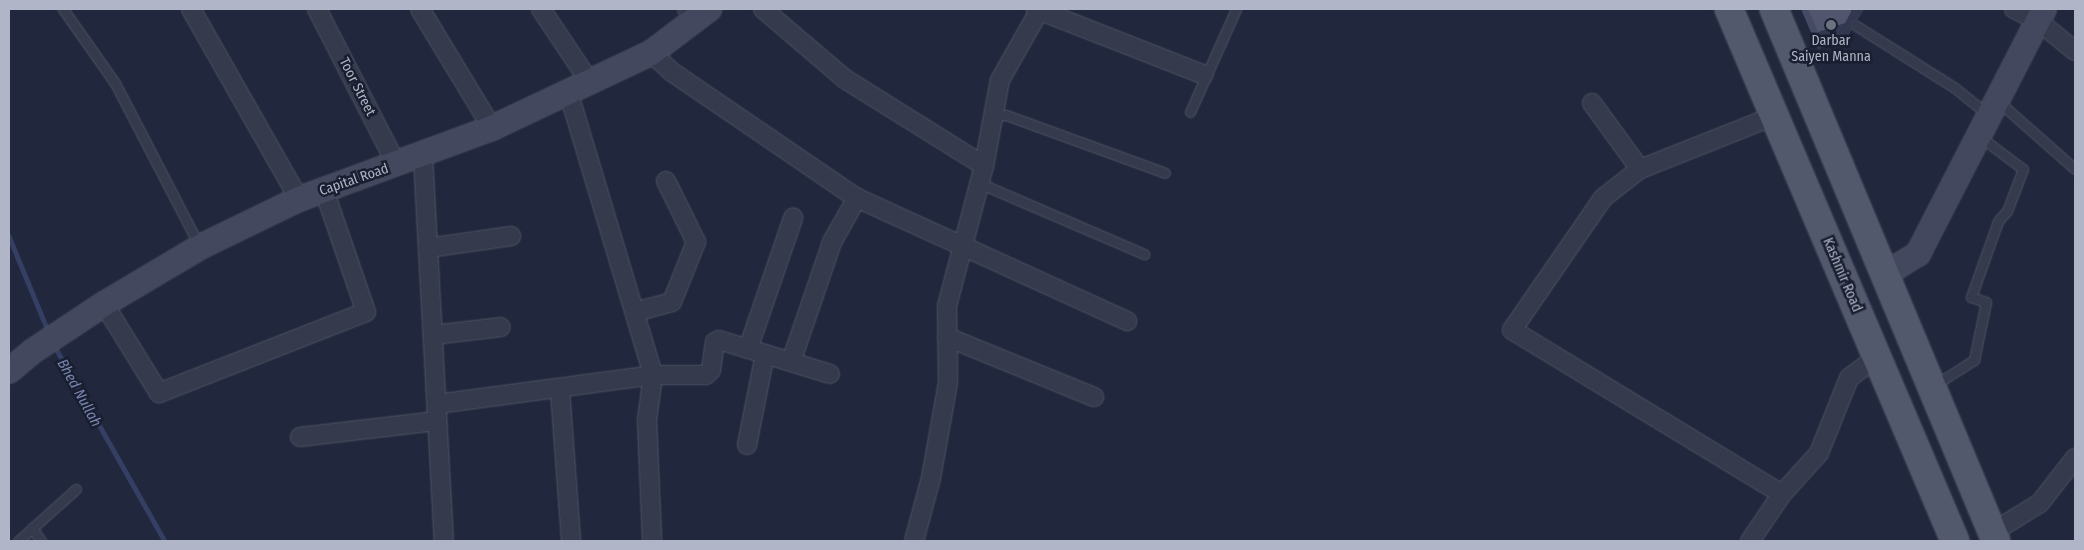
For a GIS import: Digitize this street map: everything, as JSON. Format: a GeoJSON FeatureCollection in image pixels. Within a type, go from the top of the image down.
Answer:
{"type":"FeatureCollection","features":[{"type":"Feature","properties":{"kind":"main road","name":"Kashmir Road"},"geometry":{"type":"LineString","coordinates":[[1729,9],[1955,541]]}},
{"type":"Feature","properties":{"kind":"main road"},"geometry":{"type":"LineString","coordinates":[[1774,9],[1995,537]]}},
{"type":"Feature","properties":{"kind":"street"},"geometry":{"type":"LineString","coordinates":[[191,9],[299,199]]}},
{"type":"Feature","properties":{"kind":"street","name":"Toor Street"},"geometry":{"type":"LineString","coordinates":[[317,9],[397,165]]}},
{"type":"Feature","properties":{"kind":"street"},"geometry":{"type":"LineString","coordinates":[[420,9],[492,128]]}},
{"type":"Feature","properties":{"kind":"street"},"geometry":{"type":"LineString","coordinates":[[541,9],[589,81]]}},
{"type":"Feature","properties":{"kind":"street"},"geometry":{"type":"LineString","coordinates":[[763,9],[845,79],[981,175]]}},
{"type":"Feature","properties":{"kind":"street"},"geometry":{"type":"LineString","coordinates":[[914,541],[931,478],[948,383],[946,306],[981,175],[1000,80],[1038,9],[1204,75]]}},
{"type":"Feature","properties":{"kind":"street"},"geometry":{"type":"LineString","coordinates":[[2014,9],[2041,15],[2075,51]]}},
{"type":"Feature","properties":{"kind":"street","name":"Capital Road"},"geometry":{"type":"LineString","coordinates":[[9,371],[32,351],[104,304],[200,247],[299,199],[423,156],[492,128],[651,53],[694,13]]}},
{"type":"Feature","properties":{"kind":"street"},"geometry":{"type":"LineString","coordinates":[[1884,275],[1918,254],[2041,15]]}},
{"type":"Feature","properties":{"kind":"street"},"geometry":{"type":"LineString","coordinates":[[651,53],[672,72],[857,198],[1127,321]]}},
{"type":"Feature","properties":{"kind":"street"},"geometry":{"type":"LineString","coordinates":[[568,91],[653,376],[647,420],[652,541]]}},
{"type":"Feature","properties":{"kind":"street"},"geometry":{"type":"LineString","coordinates":[[1592,103],[1640,169]]}},
{"type":"Feature","properties":{"kind":"street"},"geometry":{"type":"LineString","coordinates":[[1774,116],[1640,169],[1603,198],[1512,330],[1782,494]]}},
{"type":"Feature","properties":{"kind":"street"},"geometry":{"type":"LineString","coordinates":[[423,156],[444,541]]}},
{"type":"Feature","properties":{"kind":"street"},"geometry":{"type":"LineString","coordinates":[[635,312],[672,302],[696,242],[666,181]]}},
{"type":"Feature","properties":{"kind":"street"},"geometry":{"type":"LineString","coordinates":[[104,304],[159,393],[366,312],[324,190]]}},
{"type":"Feature","properties":{"kind":"street"},"geometry":{"type":"LineString","coordinates":[[792,362],[832,242],[857,198]]}},
{"type":"Feature","properties":{"kind":"street"},"geometry":{"type":"LineString","coordinates":[[748,349],[793,218]]}},
{"type":"Feature","properties":{"kind":"street"},"geometry":{"type":"LineString","coordinates":[[428,248],[511,236]]}},
{"type":"Feature","properties":{"kind":"street"},"geometry":{"type":"LineString","coordinates":[[433,335],[501,327]]}},
{"type":"Feature","properties":{"kind":"street"},"geometry":{"type":"LineString","coordinates":[[947,337],[1094,397]]}},
{"type":"Feature","properties":{"kind":"street"},"geometry":{"type":"LineString","coordinates":[[300,437],[560,390],[653,376],[706,376],[711,370],[715,342],[719,340],[830,374]]}},
{"type":"Feature","properties":{"kind":"street"},"geometry":{"type":"LineString","coordinates":[[747,445],[765,354]]}},
{"type":"Feature","properties":{"kind":"street"},"geometry":{"type":"LineString","coordinates":[[1750,541],[1782,494],[1819,453],[1849,378],[1877,358]]}},
{"type":"Feature","properties":{"kind":"street"},"geometry":{"type":"LineString","coordinates":[[560,390],[571,541]]}},
{"type":"Feature","properties":{"kind":"street"},"geometry":{"type":"LineString","coordinates":[[1995,537],[2040,503],[2075,458]]}},
{"type":"Feature","properties":{"kind":"lane"},"geometry":{"type":"LineString","coordinates":[[63,9],[116,83],[200,247]]}},
{"type":"Feature","properties":{"kind":"lane"},"geometry":{"type":"LineString","coordinates":[[1190,112],[1204,75],[1236,9]]}},
{"type":"Feature","properties":{"kind":"lane"},"geometry":{"type":"LineString","coordinates":[[1855,25],[1955,88],[1988,117],[2075,169]]}},
{"type":"Feature","properties":{"kind":"lane"},"geometry":{"type":"LineString","coordinates":[[993,116],[1006,115],[1165,172]]}},
{"type":"Feature","properties":{"kind":"lane"},"geometry":{"type":"LineString","coordinates":[[1932,387],[1974,360],[1986,302],[1971,297],[1998,221],[2008,211],[2023,169],[1988,117]]}},
{"type":"Feature","properties":{"kind":"lane"},"geometry":{"type":"LineString","coordinates":[[981,175],[1144,254]]}},
{"type":"Feature","properties":{"kind":"lane"},"geometry":{"type":"LineString","coordinates":[[18,541],[76,489]]}},
{"type":"Feature","properties":{"kind":"lane"},"geometry":{"type":"LineString","coordinates":[[32,528],[41,541]]}},
{"type":"Feature","properties":{"kind":"building"},"geometry":{"type":"Polygon","coordinates":[[[1808,9],[1851,9],[1851,12],[1845,23],[1818,32],[1808,9]]]}},
{"type":"Feature","properties":{"kind":"waterway","name":"Bhed Nullah"},"geometry":{"type":"LineString","coordinates":[[9,236],[49,333]]}},
{"type":"Feature","properties":{"kind":"waterway","name":"Bhed Nullah"},"geometry":{"type":"LineString","coordinates":[[54,345],[165,541]]}},
{"type":"Feature","properties":{"kind":"place","name":"Darbar Saiyen Manna"},"geometry":{"type":"Point","coordinates":[1831,25]}}]}
